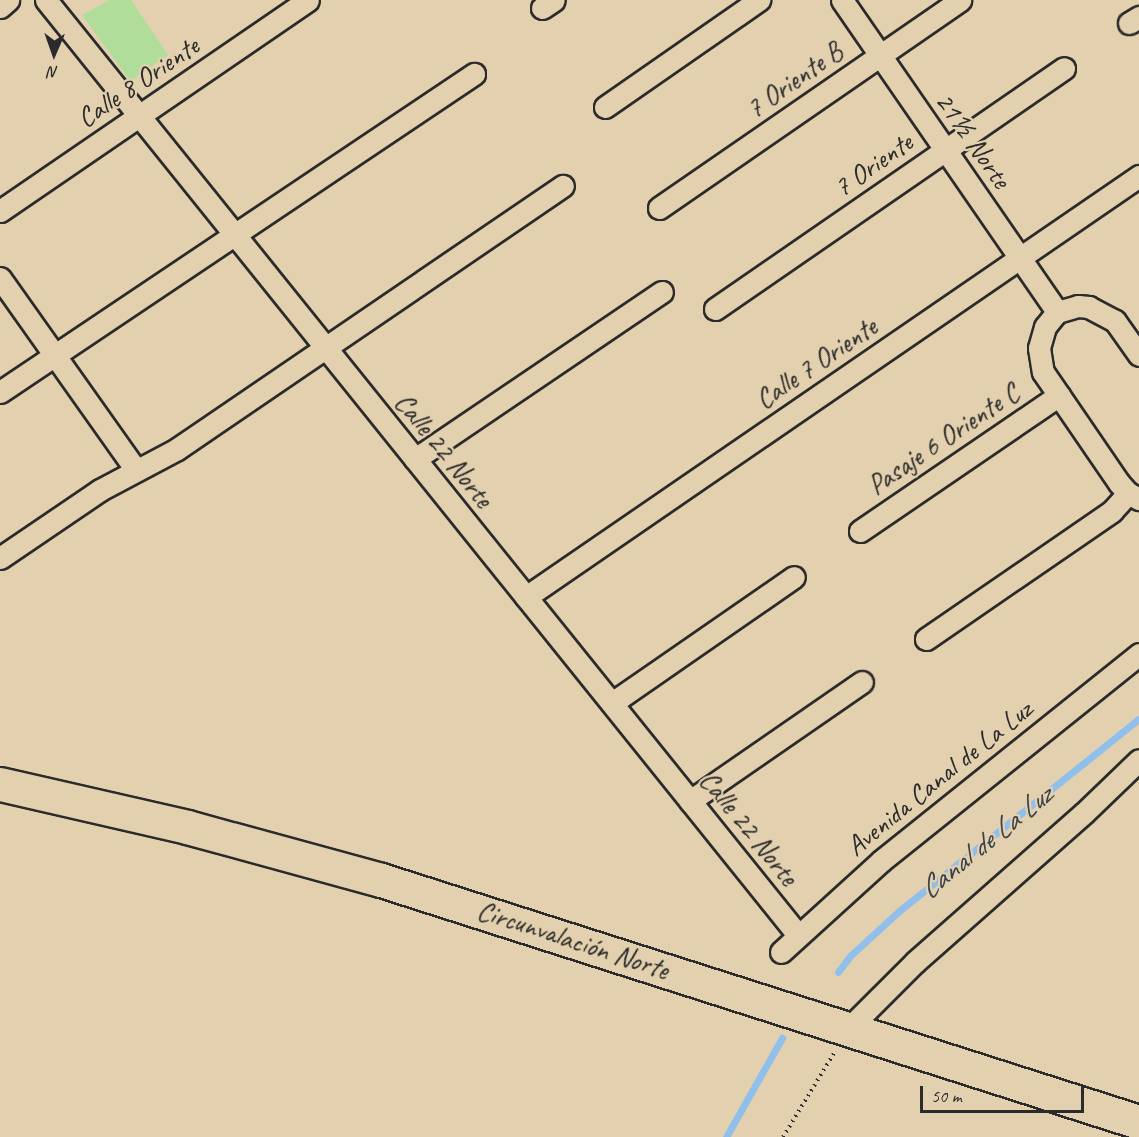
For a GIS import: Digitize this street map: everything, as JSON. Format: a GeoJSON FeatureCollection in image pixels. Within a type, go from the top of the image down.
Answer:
{"type":"FeatureCollection","features":[{"type":"Feature","properties":{"kind":"main road","name":"Circunvalación Norte"},"geometry":{"type":"LineString","coordinates":[[0,784],[187,827],[381,880],[1139,1122]]}},
{"type":"Feature","properties":{"kind":"street"},"geometry":{"type":"LineString","coordinates":[[0,7],[8,0]]}},
{"type":"Feature","properties":{"kind":"street","name":"Calle 22 Norte"},"geometry":{"type":"LineString","coordinates":[[46,0],[798,935]]}},
{"type":"Feature","properties":{"kind":"street","name":"Calle 8 Oriente"},"geometry":{"type":"LineString","coordinates":[[0,211],[308,0]]}},
{"type":"Feature","properties":{"kind":"street"},"geometry":{"type":"LineString","coordinates":[[605,107],[759,0]]}},
{"type":"Feature","properties":{"kind":"street","name":"21½ Norte"},"geometry":{"type":"LineString","coordinates":[[842,0],[1057,312]]}},
{"type":"Feature","properties":{"kind":"street","name":"7 Oriente B"},"geometry":{"type":"LineString","coordinates":[[659,208],[960,0]]}},
{"type":"Feature","properties":{"kind":"street","name":"7 Oriente"},"geometry":{"type":"LineString","coordinates":[[715,309],[1064,68]]}},
{"type":"Feature","properties":{"kind":"street"},"geometry":{"type":"LineString","coordinates":[[0,392],[474,74]]}},
{"type":"Feature","properties":{"kind":"street","name":"Calle 7 Oriente"},"geometry":{"type":"LineString","coordinates":[[526,597],[1139,176]]}},
{"type":"Feature","properties":{"kind":"street"},"geometry":{"type":"LineString","coordinates":[[0,558],[100,490],[177,448],[562,186]]}},
{"type":"Feature","properties":{"kind":"street"},"geometry":{"type":"LineString","coordinates":[[0,278],[136,470]]}},
{"type":"Feature","properties":{"kind":"street"},"geometry":{"type":"LineString","coordinates":[[415,459],[662,292]]}},
{"type":"Feature","properties":{"kind":"street"},"geometry":{"type":"LineString","coordinates":[[926,639],[1133,496],[1043,372],[1039,348],[1045,327],[1057,312],[1078,306],[1099,310],[1115,321],[1136,344]]}},
{"type":"Feature","properties":{"kind":"street","name":"Pasaje 6 Oriente C"},"geometry":{"type":"LineString","coordinates":[[860,531],[1059,395]]}},
{"type":"Feature","properties":{"kind":"street"},"geometry":{"type":"LineString","coordinates":[[612,703],[794,577]]}},
{"type":"Feature","properties":{"kind":"street","name":"Avenida Canal de La Luz"},"geometry":{"type":"LineString","coordinates":[[781,952],[936,816],[1139,654]]}},
{"type":"Feature","properties":{"kind":"street"},"geometry":{"type":"LineString","coordinates":[[690,801],[862,682]]}},
{"type":"Feature","properties":{"kind":"street"},"geometry":{"type":"LineString","coordinates":[[848,1029],[915,962],[1084,813],[1139,760]]}},
{"type":"Feature","properties":{"kind":"path"},"geometry":{"type":"LineString","coordinates":[[783,1137],[848,1029]]}},
{"type":"Feature","properties":{"kind":"green space"},"geometry":{"type":"Polygon","coordinates":[[[110,0],[131,0],[168,55],[130,81],[82,15],[110,0]]]}},
{"type":"Feature","properties":{"kind":"waterway","name":"Canal de La Luz"},"geometry":{"type":"LineString","coordinates":[[838,972],[851,955],[899,911],[1139,719]]}},
{"type":"Feature","properties":{"kind":"waterway","name":"Canal de La Luz"},"geometry":{"type":"LineString","coordinates":[[726,1137],[782,1038]]}}]}
